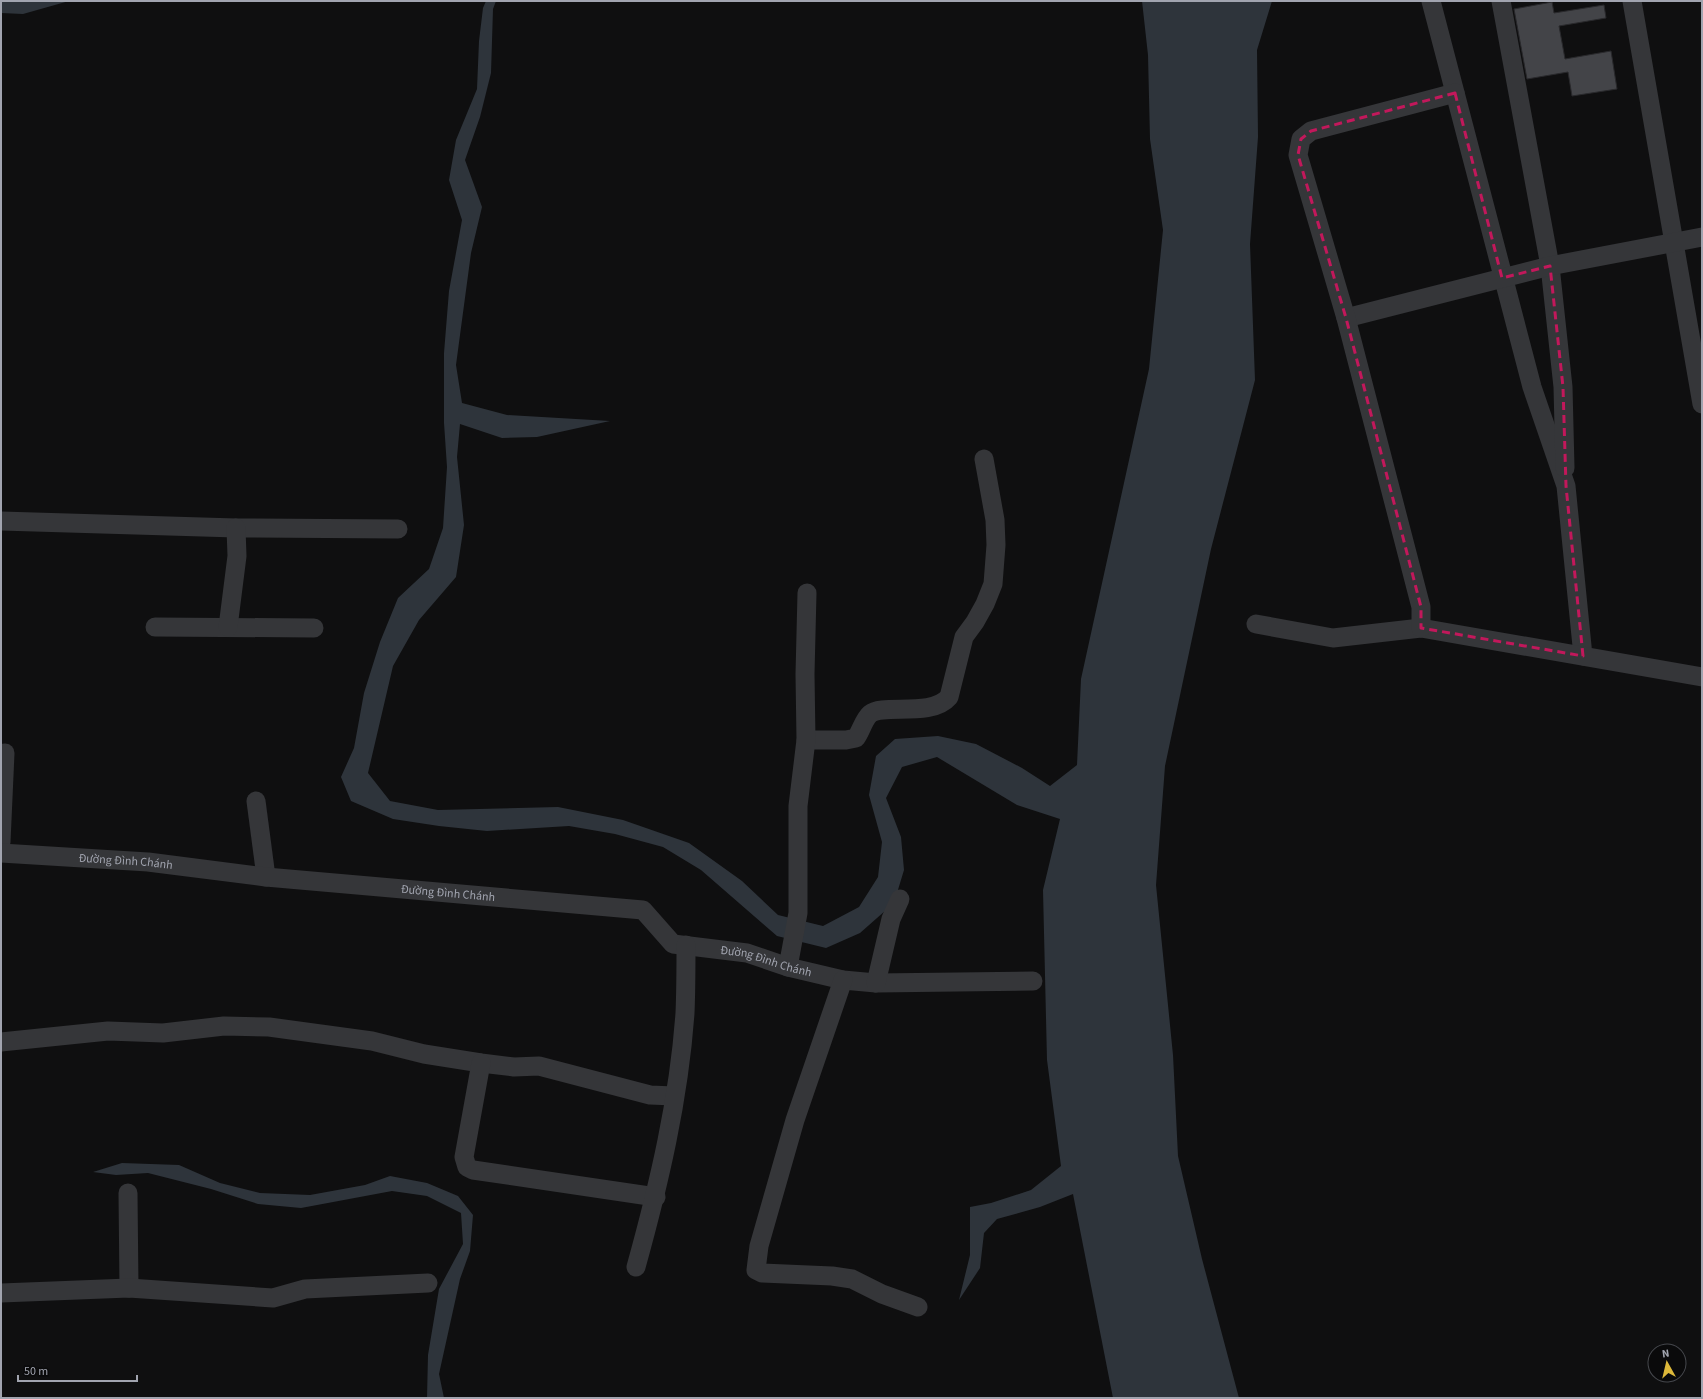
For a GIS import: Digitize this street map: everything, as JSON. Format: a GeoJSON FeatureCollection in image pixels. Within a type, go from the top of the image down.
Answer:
{"type":"FeatureCollection","features":[{"type":"Feature","properties":{"kind":"street"},"geometry":{"type":"LineString","coordinates":[[1430,1],[1532,387],[1566,486]]}},
{"type":"Feature","properties":{"kind":"street"},"geometry":{"type":"LineString","coordinates":[[1501,1],[1550,266],[1563,387],[1566,486],[1583,656]]}},
{"type":"Feature","properties":{"kind":"street"},"geometry":{"type":"LineString","coordinates":[[1632,1],[1702,404]]}},
{"type":"Feature","properties":{"kind":"street"},"geometry":{"type":"LineString","coordinates":[[1421,628],[1422,607],[1346,318],[1298,155],[1301,139],[1311,131],[1455,93]]}},
{"type":"Feature","properties":{"kind":"street"},"geometry":{"type":"LineString","coordinates":[[1346,318],[1550,266],[1674,241],[1702,237]]}},
{"type":"Feature","properties":{"kind":"street"},"geometry":{"type":"LineString","coordinates":[[806,740],[846,740],[856,738],[870,714],[875,712],[917,709],[944,703],[949,697],[964,636],[975,622],[985,604],[992,584],[996,544],[995,520],[984,459]]}},
{"type":"Feature","properties":{"kind":"street"},"geometry":{"type":"LineString","coordinates":[[1,521],[236,528],[398,529]]}},
{"type":"Feature","properties":{"kind":"street"},"geometry":{"type":"LineString","coordinates":[[228,627],[237,556],[236,528]]}},
{"type":"Feature","properties":{"kind":"street"},"geometry":{"type":"LineString","coordinates":[[788,967],[797,919],[798,806],[806,740],[805,674],[807,593]]}},
{"type":"Feature","properties":{"kind":"street"},"geometry":{"type":"LineString","coordinates":[[1256,624],[1332,638],[1421,628],[1702,677]]}},
{"type":"Feature","properties":{"kind":"street"},"geometry":{"type":"LineString","coordinates":[[155,627],[314,628]]}},
{"type":"Feature","properties":{"kind":"street"},"geometry":{"type":"LineString","coordinates":[[1,842],[5,753]]}},
{"type":"Feature","properties":{"kind":"street"},"geometry":{"type":"LineString","coordinates":[[256,801],[266,877]]}},
{"type":"Feature","properties":{"kind":"street","name":"Đường Đình Chánh"},"geometry":{"type":"LineString","coordinates":[[1,852],[148,862],[266,877],[643,910],[673,944],[747,953],[788,967],[843,980],[876,983],[1033,982]]}},
{"type":"Feature","properties":{"kind":"street"},"geometry":{"type":"LineString","coordinates":[[876,983],[891,919],[900,899]]}},
{"type":"Feature","properties":{"kind":"street"},"geometry":{"type":"LineString","coordinates":[[636,1267],[656,1197],[674,1096],[685,1013],[686,945]]}},
{"type":"Feature","properties":{"kind":"street"},"geometry":{"type":"LineString","coordinates":[[843,980],[795,1120],[758,1246],[756,1270],[758,1272],[832,1276],[852,1280],[882,1294],[918,1307]]}},
{"type":"Feature","properties":{"kind":"street"},"geometry":{"type":"LineString","coordinates":[[1,1042],[108,1031],[163,1033],[224,1026],[269,1027],[372,1041],[424,1054],[481,1063],[514,1067],[539,1066],[650,1095],[674,1096]]}},
{"type":"Feature","properties":{"kind":"street"},"geometry":{"type":"LineString","coordinates":[[481,1063],[464,1158],[467,1167],[474,1170],[656,1197]]}},
{"type":"Feature","properties":{"kind":"street"},"geometry":{"type":"LineString","coordinates":[[128,1193],[129,1288]]}},
{"type":"Feature","properties":{"kind":"street"},"geometry":{"type":"LineString","coordinates":[[1,1293],[129,1288],[273,1298],[305,1289],[428,1283]]}},
{"type":"Feature","properties":{"kind":"highlighted area"},"geometry":{"type":"Polygon","coordinates":[[[1455,93],[1502,278],[1550,266],[1563,387],[1566,486],[1583,656],[1421,628],[1421,607],[1346,318],[1298,155],[1301,139],[1311,131],[1455,93]]]}},
{"type":"Feature","properties":{"kind":"shaded area"},"geometry":{"type":"Polygon","coordinates":[[[1,1],[69,1],[23,14],[1,13],[1,1]]]}},
{"type":"Feature","properties":{"kind":"shaded area"},"geometry":{"type":"Polygon","coordinates":[[[486,1],[496,1],[493,9],[491,73],[480,117],[465,160],[482,207],[471,253],[456,365],[462,403],[507,415],[610,421],[537,437],[502,438],[460,424],[457,457],[464,525],[456,577],[419,620],[393,666],[368,773],[390,801],[438,810],[558,807],[623,820],[689,843],[742,881],[778,915],[823,926],[859,907],[878,877],[882,842],[869,795],[876,756],[895,739],[938,736],[976,744],[1022,768],[1050,786],[1077,765],[1081,679],[1149,369],[1163,230],[1150,139],[1148,55],[1142,1],[1272,1],[1257,50],[1258,137],[1250,244],[1255,380],[1211,549],[1165,766],[1156,885],[1173,1055],[1178,1156],[1202,1259],[1239,1398],[1113,1398],[1073,1194],[1040,1207],[997,1219],[984,1233],[980,1268],[959,1300],[970,1255],[970,1207],[991,1203],[1031,1190],[1061,1166],[1047,1060],[1043,890],[1060,819],[1017,805],[937,757],[902,767],[886,798],[901,837],[904,870],[894,903],[860,933],[826,948],[777,936],[701,870],[663,847],[615,834],[569,826],[487,831],[439,826],[393,819],[351,801],[341,777],[354,748],[364,693],[380,642],[398,598],[429,569],[443,528],[447,467],[444,423],[444,353],[449,291],[462,220],[449,180],[456,140],[477,89],[479,41],[483,8],[486,1]]]}},
{"type":"Feature","properties":{"kind":"shaded area"},"geometry":{"type":"Polygon","coordinates":[[[122,1163],[179,1165],[220,1183],[260,1193],[310,1195],[365,1185],[390,1176],[427,1183],[458,1196],[473,1215],[470,1251],[460,1279],[439,1374],[444,1398],[427,1398],[428,1355],[439,1289],[463,1244],[461,1213],[427,1196],[392,1191],[301,1208],[258,1204],[211,1189],[148,1173],[116,1175],[93,1172],[122,1163]]]}},
{"type":"Feature","properties":{"kind":"building"},"geometry":{"type":"Polygon","coordinates":[[[1552,2],[1554,13],[1604,5],[1606,18],[1559,26],[1565,59],[1611,51],[1617,89],[1572,96],[1568,72],[1527,79],[1514,9],[1552,2]]]}}]}
